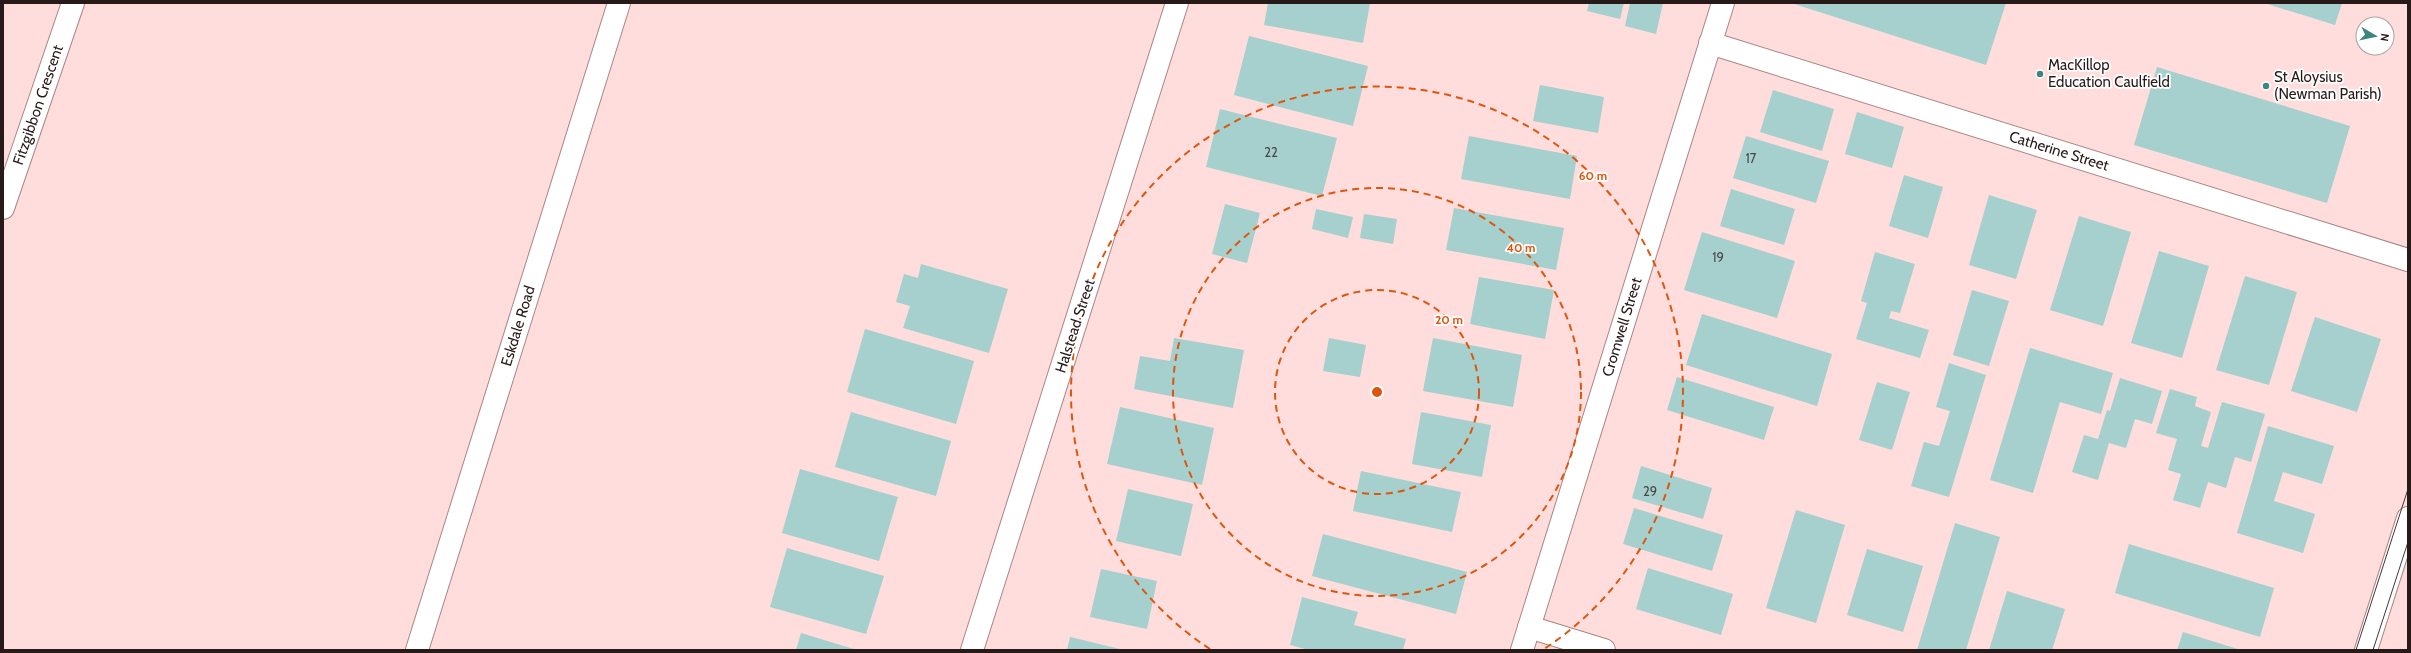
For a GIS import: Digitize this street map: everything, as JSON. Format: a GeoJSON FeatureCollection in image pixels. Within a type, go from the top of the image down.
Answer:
{"type":"FeatureCollection","features":[{"type":"Feature","properties":{"kind":"street","name":"Fitzgibbon Crescent"},"geometry":{"type":"LineString","coordinates":[[3,208],[73,3]]}},
{"type":"Feature","properties":{"kind":"street","name":"Eskdale Road"},"geometry":{"type":"LineString","coordinates":[[417,650],[619,3]]}},
{"type":"Feature","properties":{"kind":"street","name":"Halstead Street"},"geometry":{"type":"LineString","coordinates":[[972,650],[1177,3]]}},
{"type":"Feature","properties":{"kind":"street","name":"Cromwell Street"},"geometry":{"type":"LineString","coordinates":[[1522,650],[1723,3]]}},
{"type":"Feature","properties":{"kind":"street","name":"Catherine Street"},"geometry":{"type":"LineString","coordinates":[[1710,43],[2408,260]]}},
{"type":"Feature","properties":{"kind":"street"},"geometry":{"type":"LineString","coordinates":[[2366,650],[2408,518]]}},
{"type":"Feature","properties":{"kind":"street"},"geometry":{"type":"LineString","coordinates":[[1529,627],[1604,650]]}},
{"type":"Feature","properties":{"kind":"building"},"geometry":{"type":"Polygon","coordinates":[[[1268,3],[1370,3],[1363,43],[1264,25],[1268,3]]]}},
{"type":"Feature","properties":{"kind":"building"},"geometry":{"type":"Polygon","coordinates":[[[1589,3],[1624,3],[1620,19],[1587,11],[1589,3]]]}},
{"type":"Feature","properties":{"kind":"building"},"geometry":{"type":"Polygon","coordinates":[[[1630,3],[1663,3],[1656,34],[1625,26],[1630,3]]]}},
{"type":"Feature","properties":{"kind":"building"},"geometry":{"type":"Polygon","coordinates":[[[1791,3],[2006,3],[1986,65],[1791,3]]]}},
{"type":"Feature","properties":{"kind":"building"},"geometry":{"type":"Polygon","coordinates":[[[2264,3],[2342,3],[2335,25],[2264,3]]]}},
{"type":"Feature","properties":{"kind":"building"},"geometry":{"type":"Polygon","coordinates":[[[1249,36],[1368,66],[1353,126],[1234,95],[1249,36]]]}},
{"type":"Feature","properties":{"kind":"building"},"geometry":{"type":"Polygon","coordinates":[[[2157,67],[2350,126],[2327,203],[2134,145],[2157,67]]]}},
{"type":"Feature","properties":{"kind":"building"},"geometry":{"type":"Polygon","coordinates":[[[1540,85],[1604,97],[1598,133],[1533,121],[1540,85]]]}},
{"type":"Feature","properties":{"kind":"building"},"geometry":{"type":"Polygon","coordinates":[[[1773,90],[1834,109],[1822,151],[1760,132],[1773,90]]]}},
{"type":"Feature","properties":{"kind":"building"},"geometry":{"type":"Polygon","coordinates":[[[1220,109],[1337,138],[1322,196],[1206,167],[1220,109]]]}},
{"type":"Feature","properties":{"kind":"building"},"geometry":{"type":"Polygon","coordinates":[[[1857,112],[1904,127],[1892,168],[1845,154],[1857,112]]]}},
{"type":"Feature","properties":{"kind":"building"},"geometry":{"type":"Polygon","coordinates":[[[1469,136],[1577,156],[1570,199],[1461,179],[1469,136]]]}},
{"type":"Feature","properties":{"kind":"building"},"geometry":{"type":"Polygon","coordinates":[[[1746,136],[1829,161],[1816,203],[1733,178],[1746,136]]]}},
{"type":"Feature","properties":{"kind":"building"},"geometry":{"type":"Polygon","coordinates":[[[1904,175],[1943,187],[1928,238],[1889,226],[1904,175]]]}},
{"type":"Feature","properties":{"kind":"building"},"geometry":{"type":"Polygon","coordinates":[[[1731,189],[1795,209],[1784,245],[1720,226],[1731,189]]]}},
{"type":"Feature","properties":{"kind":"building"},"geometry":{"type":"Polygon","coordinates":[[[1989,195],[2037,210],[2016,279],[1969,265],[1989,195]]]}},
{"type":"Feature","properties":{"kind":"building"},"geometry":{"type":"Polygon","coordinates":[[[1225,204],[1260,213],[1247,263],[1212,254],[1225,204]]]}},
{"type":"Feature","properties":{"kind":"building"},"geometry":{"type":"Polygon","coordinates":[[[1454,208],[1564,228],[1556,270],[1446,250],[1454,208]]]}},
{"type":"Feature","properties":{"kind":"building"},"geometry":{"type":"Polygon","coordinates":[[[1316,209],[1353,217],[1348,238],[1312,229],[1316,209]]]}},
{"type":"Feature","properties":{"kind":"building"},"geometry":{"type":"Polygon","coordinates":[[[1364,214],[1397,219],[1393,244],[1360,238],[1364,214]]]}},
{"type":"Feature","properties":{"kind":"building"},"geometry":{"type":"Polygon","coordinates":[[[2079,216],[2131,232],[2103,326],[2050,310],[2079,216]]]}},
{"type":"Feature","properties":{"kind":"building"},"geometry":{"type":"Polygon","coordinates":[[[1702,232],[1795,261],[1777,318],[1684,290],[1702,232]]]}},
{"type":"Feature","properties":{"kind":"building"},"geometry":{"type":"Polygon","coordinates":[[[2159,251],[2209,266],[2182,358],[2131,343],[2159,251]]]}},
{"type":"Feature","properties":{"kind":"building"},"geometry":{"type":"Polygon","coordinates":[[[1875,252],[1915,264],[1900,313],[1891,311],[1889,318],[1929,330],[1920,358],[1856,339],[1867,303],[1861,301],[1875,252]]]}},
{"type":"Feature","properties":{"kind":"building"},"geometry":{"type":"Polygon","coordinates":[[[921,264],[1008,289],[989,353],[903,328],[910,306],[896,302],[904,274],[918,278],[921,264]]]}},
{"type":"Feature","properties":{"kind":"building"},"geometry":{"type":"Polygon","coordinates":[[[2245,276],[2297,292],[2269,385],[2216,370],[2245,276]]]}},
{"type":"Feature","properties":{"kind":"building"},"geometry":{"type":"Polygon","coordinates":[[[1479,277],[1554,290],[1545,339],[1470,324],[1479,277]]]}},
{"type":"Feature","properties":{"kind":"building"},"geometry":{"type":"Polygon","coordinates":[[[1972,290],[2009,301],[1989,366],[1953,355],[1972,290]]]}},
{"type":"Feature","properties":{"kind":"building"},"geometry":{"type":"Polygon","coordinates":[[[1702,314],[1832,354],[1817,406],[1686,365],[1702,314]]]}},
{"type":"Feature","properties":{"kind":"building"},"geometry":{"type":"Polygon","coordinates":[[[2315,317],[2381,339],[2357,412],[2291,391],[2315,317]]]}},
{"type":"Feature","properties":{"kind":"building"},"geometry":{"type":"Polygon","coordinates":[[[865,329],[974,361],[956,424],[847,392],[865,329]]]}},
{"type":"Feature","properties":{"kind":"building"},"geometry":{"type":"Polygon","coordinates":[[[1174,338],[1244,350],[1233,408],[1134,389],[1140,356],[1170,361],[1174,338]]]}},
{"type":"Feature","properties":{"kind":"building"},"geometry":{"type":"Polygon","coordinates":[[[1329,338],[1366,345],[1360,377],[1323,371],[1329,338]]]}},
{"type":"Feature","properties":{"kind":"building"},"geometry":{"type":"Polygon","coordinates":[[[1433,338],[1522,355],[1513,407],[1423,391],[1433,338]]]}},
{"type":"Feature","properties":{"kind":"building"},"geometry":{"type":"Polygon","coordinates":[[[2030,348],[2113,373],[2101,414],[2060,402],[2033,493],[1990,480],[2030,348]]]}},
{"type":"Feature","properties":{"kind":"building"},"geometry":{"type":"Polygon","coordinates":[[[1949,363],[1986,375],[1949,497],[1911,486],[1924,442],[1939,446],[1950,411],[1936,407],[1949,363]]]}},
{"type":"Feature","properties":{"kind":"building"},"geometry":{"type":"Polygon","coordinates":[[[1677,377],[1774,407],[1764,440],[1667,410],[1677,377]]]}},
{"type":"Feature","properties":{"kind":"building"},"geometry":{"type":"Polygon","coordinates":[[[2120,378],[2162,391],[2152,424],[2135,419],[2126,448],[2109,443],[2098,480],[2072,472],[2084,435],[2098,439],[2107,410],[2110,411],[2120,378]]]}},
{"type":"Feature","properties":{"kind":"building"},"geometry":{"type":"Polygon","coordinates":[[[1877,382],[1910,392],[1892,450],[1859,440],[1877,382]]]}},
{"type":"Feature","properties":{"kind":"building"},"geometry":{"type":"Polygon","coordinates":[[[2170,389],[2197,397],[2195,406],[2211,412],[2201,446],[2208,448],[2222,402],[2265,414],[2251,462],[2235,457],[2226,488],[2208,482],[2200,508],[2173,500],[2181,474],[2168,470],[2177,439],[2156,433],[2170,389]]]}},
{"type":"Feature","properties":{"kind":"building"},"geometry":{"type":"Polygon","coordinates":[[[1120,407],[1214,428],[1202,485],[1107,464],[1120,407]]]}},
{"type":"Feature","properties":{"kind":"building"},"geometry":{"type":"Polygon","coordinates":[[[851,412],[951,441],[936,496],[835,467],[851,412]]]}},
{"type":"Feature","properties":{"kind":"building"},"geometry":{"type":"Polygon","coordinates":[[[1421,412],[1491,425],[1482,477],[1412,464],[1421,412]]]}},
{"type":"Feature","properties":{"kind":"building"},"geometry":{"type":"Polygon","coordinates":[[[2268,426],[2334,446],[2322,484],[2283,472],[2274,501],[2315,514],[2303,553],[2237,533],[2268,426]]]}},
{"type":"Feature","properties":{"kind":"building"},"geometry":{"type":"Polygon","coordinates":[[[1641,466],[1712,488],[1703,519],[1632,498],[1641,466]]]}},
{"type":"Feature","properties":{"kind":"building"},"geometry":{"type":"Polygon","coordinates":[[[800,469],[898,497],[879,561],[782,533],[800,469]]]}},
{"type":"Feature","properties":{"kind":"building"},"geometry":{"type":"Polygon","coordinates":[[[1361,471],[1461,492],[1452,532],[1353,511],[1361,471]]]}},
{"type":"Feature","properties":{"kind":"building"},"geometry":{"type":"Polygon","coordinates":[[[1128,489],[1193,504],[1181,556],[1116,541],[1128,489]]]}},
{"type":"Feature","properties":{"kind":"building"},"geometry":{"type":"Polygon","coordinates":[[[1634,508],[1723,535],[1712,571],[1623,544],[1634,508]]]}},
{"type":"Feature","properties":{"kind":"building"},"geometry":{"type":"Polygon","coordinates":[[[1796,510],[1845,525],[1816,623],[1766,608],[1796,510]]]}},
{"type":"Feature","properties":{"kind":"building"},"geometry":{"type":"Polygon","coordinates":[[[1955,523],[2000,537],[1966,650],[1917,650],[1955,523]]]}},
{"type":"Feature","properties":{"kind":"building"},"geometry":{"type":"Polygon","coordinates":[[[1323,534],[1467,572],[1456,614],[1312,576],[1323,534]]]}},
{"type":"Feature","properties":{"kind":"building"},"geometry":{"type":"Polygon","coordinates":[[[2129,544],[2274,588],[2260,637],[2115,593],[2129,544]]]}},
{"type":"Feature","properties":{"kind":"building"},"geometry":{"type":"Polygon","coordinates":[[[787,548],[884,576],[866,634],[770,607],[787,548]]]}},
{"type":"Feature","properties":{"kind":"building"},"geometry":{"type":"Polygon","coordinates":[[[1867,549],[1923,566],[1903,632],[1847,615],[1867,549]]]}},
{"type":"Feature","properties":{"kind":"building"},"geometry":{"type":"Polygon","coordinates":[[[1648,568],[1733,594],[1721,635],[1636,609],[1648,568]]]}},
{"type":"Feature","properties":{"kind":"building"},"geometry":{"type":"Polygon","coordinates":[[[1101,569],[1157,581],[1147,629],[1090,617],[1101,569]]]}},
{"type":"Feature","properties":{"kind":"building"},"geometry":{"type":"Polygon","coordinates":[[[2007,591],[2065,609],[2052,650],[1989,650],[2007,591]]]}},
{"type":"Feature","properties":{"kind":"building"},"geometry":{"type":"Polygon","coordinates":[[[1302,597],[1358,612],[1354,625],[1406,639],[1403,650],[1309,650],[1290,645],[1302,597]]]}},
{"type":"Feature","properties":{"kind":"building"},"geometry":{"type":"Polygon","coordinates":[[[2183,632],[2241,650],[2177,650],[2183,632]]]}},
{"type":"Feature","properties":{"kind":"building"},"geometry":{"type":"Polygon","coordinates":[[[801,633],[857,650],[796,650],[801,633]]]}},
{"type":"Feature","properties":{"kind":"building"},"geometry":{"type":"Polygon","coordinates":[[[1070,637],[1120,649],[1120,650],[1067,650],[1070,637]]]}},
{"type":"Feature","properties":{"kind":"tram line"},"geometry":{"type":"LineString","coordinates":[[2356,650],[2408,489]]}},
{"type":"Feature","properties":{"kind":"tram line"},"geometry":{"type":"LineString","coordinates":[[2373,650],[2408,542]]}},
{"type":"Feature","properties":{"kind":"place","name":"MacKillop Education Caulfield"},"geometry":{"type":"Point","coordinates":[2040,74]}},
{"type":"Feature","properties":{"kind":"place","name":"St Aloysius (Newman Parish)"},"geometry":{"type":"Point","coordinates":[2266,86]}}]}
